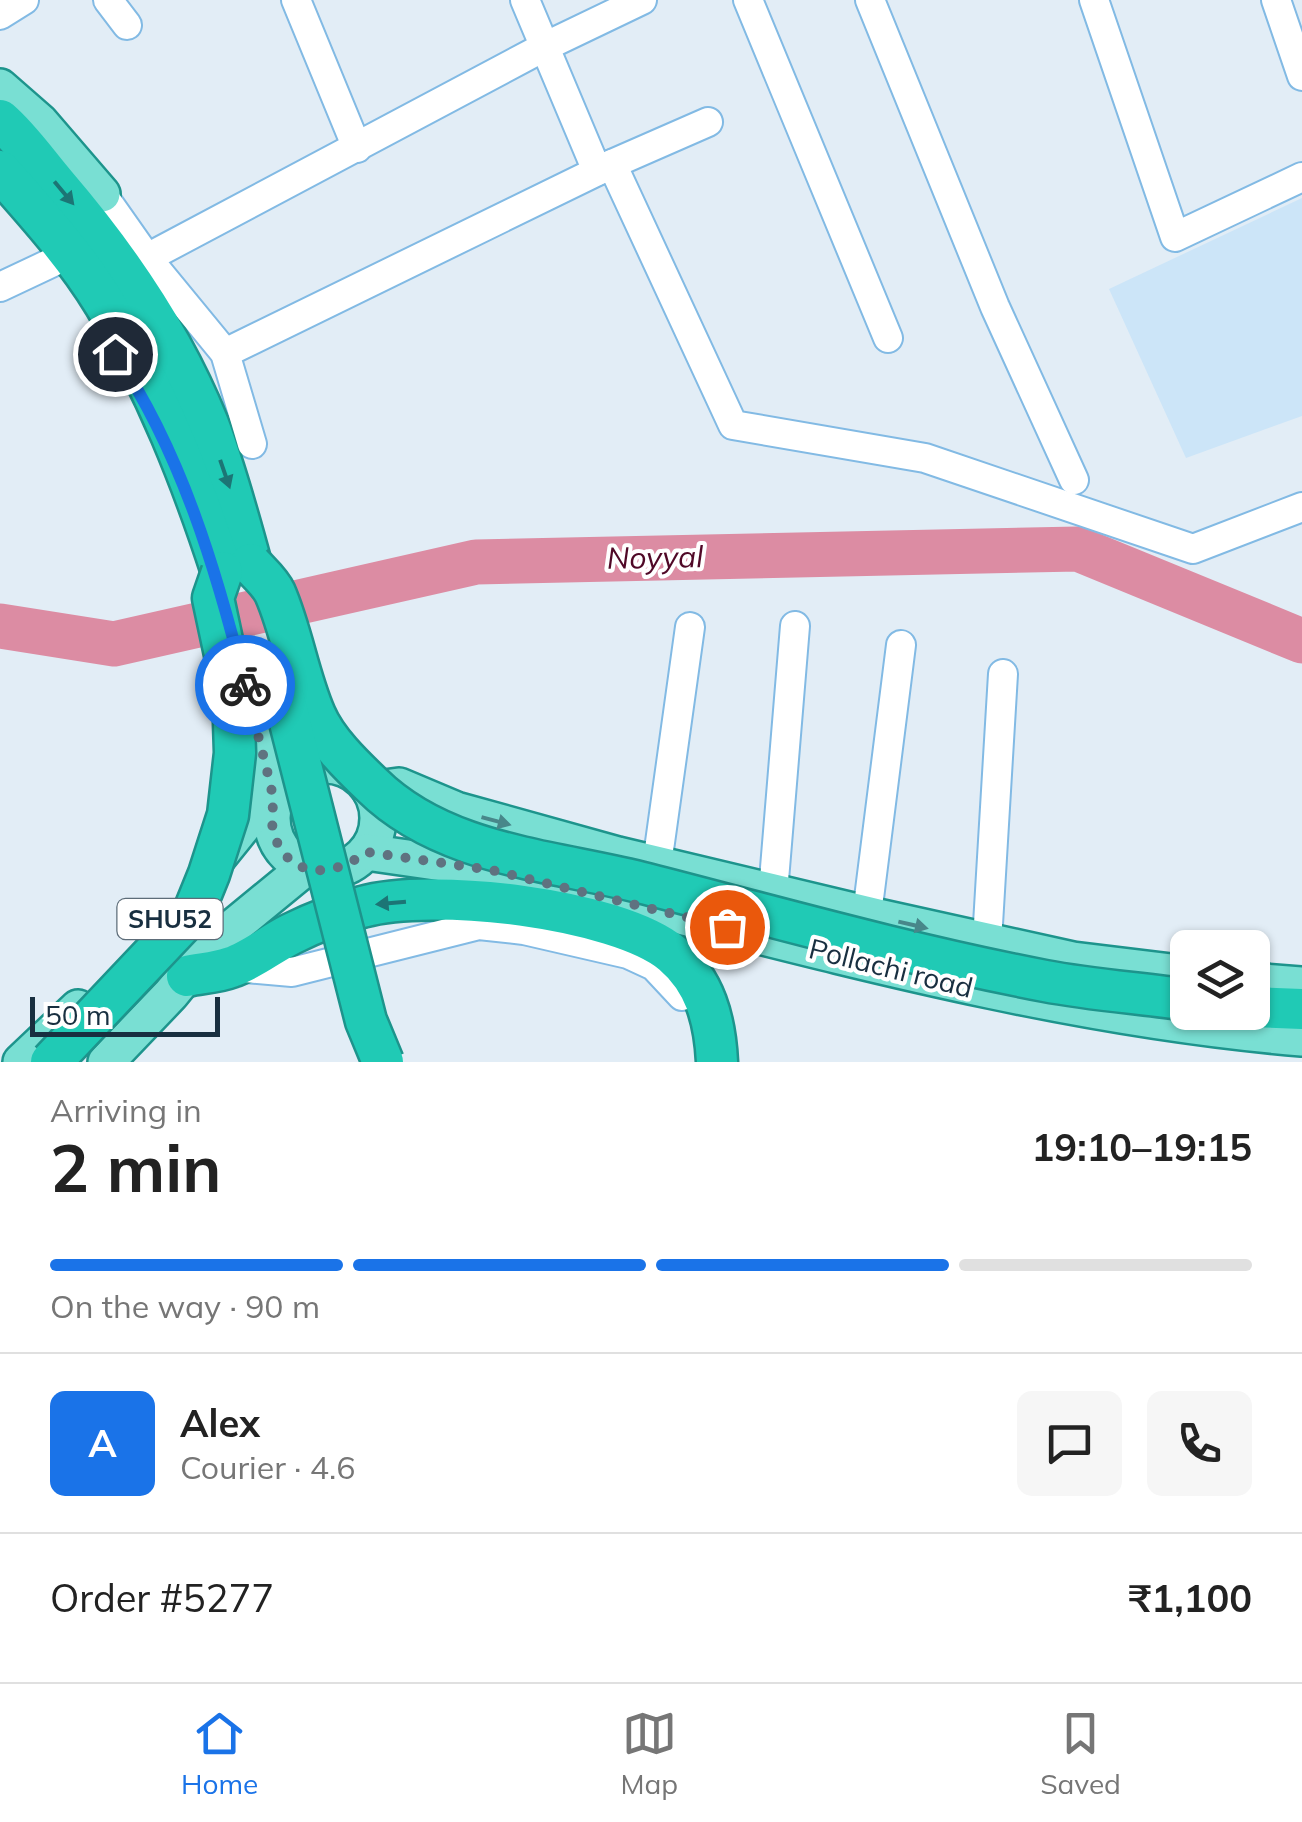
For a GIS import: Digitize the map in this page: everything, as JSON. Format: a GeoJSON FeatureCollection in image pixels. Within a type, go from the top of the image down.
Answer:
{"type":"FeatureCollection","features":[{"type":"Feature","properties":{"kind":"highway"},"geometry":{"type":"LineString","coordinates":[[0,120],[74,204],[131,282],[169,345],[206,420],[228,483],[236,568],[359,1062]]}},
{"type":"Feature","properties":{"kind":"highway"},"geometry":{"type":"LineString","coordinates":[[0,171],[46,223],[104,302],[152,389],[202,513],[236,568],[366,1021],[383,1062]]}},
{"type":"Feature","properties":{"kind":"highway"},"geometry":{"type":"LineString","coordinates":[[236,568],[274,590],[316,718],[332,742],[402,811],[453,837],[828,933],[990,970],[1170,998]]}},
{"type":"Feature","properties":{"kind":"highway"},"geometry":{"type":"LineString","coordinates":[[51,1062],[194,911],[209,874],[228,815],[235,753],[233,692],[214,598],[236,568]]}},
{"type":"Feature","properties":{"kind":"highway"},"geometry":{"type":"LineString","coordinates":[[187,976],[232,967],[294,932],[364,906],[483,899],[635,931],[672,954],[701,988],[716,1045]]}},
{"type":"Feature","properties":{"kind":"highway"},"geometry":{"type":"LineString","coordinates":[[1270,1008],[1302,1010]]}},
{"type":"Feature","properties":{"kind":"main road"},"geometry":{"type":"LineString","coordinates":[[0,87],[40,122],[102,194]]}},
{"type":"Feature","properties":{"kind":"main road"},"geometry":{"type":"LineString","coordinates":[[0,200],[54,262],[136,384],[193,508],[274,798],[274,837],[286,856],[305,868],[327,872],[349,866],[366,852],[376,832],[378,810],[370,790],[354,774],[334,766],[312,766],[292,777],[274,798]]}},
{"type":"Feature","properties":{"kind":"main road","name":"Pollachi road"},"geometry":{"type":"LineString","coordinates":[[370,790],[399,786],[456,810],[657,864],[867,914],[1073,960],[1170,972]]}},
{"type":"Feature","properties":{"kind":"main road","name":"SHU52"},"geometry":{"type":"LineString","coordinates":[[21,1062],[171,918],[237,832],[256,810],[274,798]]}},
{"type":"Feature","properties":{"kind":"main road","name":"Pollachi road"},"geometry":{"type":"LineString","coordinates":[[366,852],[491,870],[554,884],[976,990],[1202,1030],[1302,1038]]}},
{"type":"Feature","properties":{"kind":"main road","name":"SHU52"},"geometry":{"type":"LineString","coordinates":[[106,1062],[210,946],[305,868]]}},
{"type":"Feature","properties":{"kind":"main road"},"geometry":{"type":"LineString","coordinates":[[1270,983],[1302,985]]}},
{"type":"Feature","properties":{"kind":"street"},"geometry":{"type":"LineString","coordinates":[[0,15],[24,0]]}},
{"type":"Feature","properties":{"kind":"street"},"geometry":{"type":"LineString","coordinates":[[108,0],[128,25]]}},
{"type":"Feature","properties":{"kind":"street"},"geometry":{"type":"LineString","coordinates":[[296,0],[357,148]]}},
{"type":"Feature","properties":{"kind":"street"},"geometry":{"type":"LineString","coordinates":[[525,0],[544,47],[733,425],[925,458],[1192,549],[1302,507]]}},
{"type":"Feature","properties":{"kind":"street"},"geometry":{"type":"LineString","coordinates":[[148,258],[544,47],[642,0]]}},
{"type":"Feature","properties":{"kind":"street"},"geometry":{"type":"LineString","coordinates":[[748,0],[888,338]]}},
{"type":"Feature","properties":{"kind":"street"},"geometry":{"type":"LineString","coordinates":[[870,0],[996,307],[1074,480]]}},
{"type":"Feature","properties":{"kind":"street"},"geometry":{"type":"LineString","coordinates":[[1094,0],[1175,237],[1302,177]]}},
{"type":"Feature","properties":{"kind":"street"},"geometry":{"type":"LineString","coordinates":[[1276,0],[1302,76]]}},
{"type":"Feature","properties":{"kind":"street"},"geometry":{"type":"LineString","coordinates":[[225,352],[604,167],[708,122]]}},
{"type":"Feature","properties":{"kind":"street"},"geometry":{"type":"LineString","coordinates":[[102,194],[148,258],[225,352],[252,444]]}},
{"type":"Feature","properties":{"kind":"street"},"geometry":{"type":"LineString","coordinates":[[0,287],[54,262]]}},
{"type":"Feature","properties":{"kind":"street"},"geometry":{"type":"LineString","coordinates":[[657,864],[690,626]]}},
{"type":"Feature","properties":{"kind":"street"},"geometry":{"type":"LineString","coordinates":[[772,892],[795,626]]}},
{"type":"Feature","properties":{"kind":"street"},"geometry":{"type":"LineString","coordinates":[[867,914],[901,645]]}},
{"type":"Feature","properties":{"kind":"street"},"geometry":{"type":"LineString","coordinates":[[987,941],[1003,674]]}},
{"type":"Feature","properties":{"kind":"street"},"geometry":{"type":"LineString","coordinates":[[232,967],[292,972],[479,925],[524,930],[628,954],[654,966],[682,996]]}},
{"type":"Feature","properties":{"kind":"shaded area"},"geometry":{"type":"Polygon","coordinates":[[[1302,198],[1302,416],[1186,458],[1109,289],[1302,198]]]}},
{"type":"Feature","properties":{"kind":"waterway","name":"Noyyal"},"geometry":{"type":"LineString","coordinates":[[0,626],[114,644],[476,562],[1078,549],[1302,641]]}},
{"type":"Feature","properties":{"kind":"way so far"},"geometry":{"type":"LineString","coordinates":[[245,685],[274,798],[274,837],[286,856],[305,868],[327,872],[349,866],[366,852],[491,870],[727,927]]}},
{"type":"Feature","properties":{"kind":"route"},"geometry":{"type":"LineString","coordinates":[[115,354],[136,384],[193,508],[245,685]]}}]}
